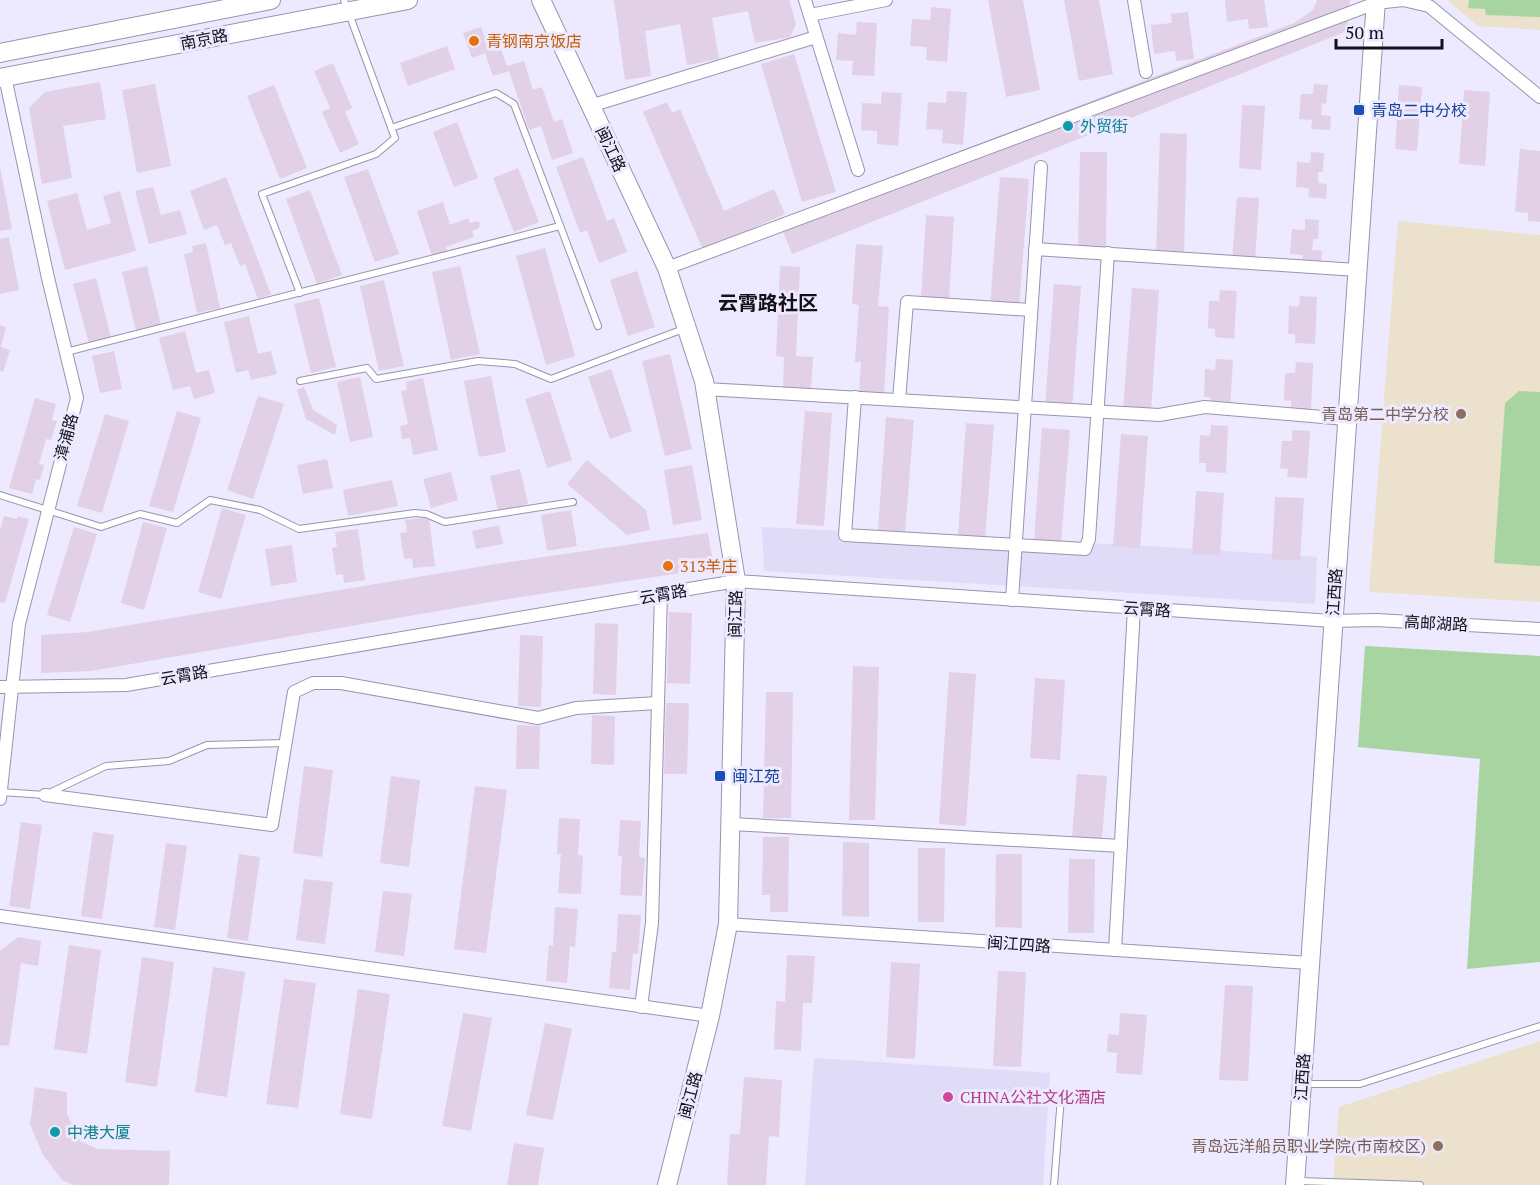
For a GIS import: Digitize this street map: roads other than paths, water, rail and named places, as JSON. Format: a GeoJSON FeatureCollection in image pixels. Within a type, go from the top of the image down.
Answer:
{"type":"FeatureCollection","features":[{"type":"Feature","properties":{"kind":"main road","name":"南京路"},"geometry":{"type":"LineString","coordinates":[[0,53],[271,0]]}},
{"type":"Feature","properties":{"kind":"main road","name":"南京路"},"geometry":{"type":"LineString","coordinates":[[3,78],[346,6],[408,0]]}},
{"type":"Feature","properties":{"kind":"main road","name":"闽江路"},"geometry":{"type":"LineString","coordinates":[[541,0],[667,268],[705,389],[736,580],[728,924],[710,1016],[667,1185]]}},
{"type":"Feature","properties":{"kind":"main road","name":"江西路"},"geometry":{"type":"LineString","coordinates":[[1295,1183],[1376,1]]}},
{"type":"Feature","properties":{"kind":"street"},"geometry":{"type":"LineString","coordinates":[[805,0],[858,170]]}},
{"type":"Feature","properties":{"kind":"street"},"geometry":{"type":"LineString","coordinates":[[810,15],[886,0]]}},
{"type":"Feature","properties":{"kind":"street"},"geometry":{"type":"LineString","coordinates":[[1134,0],[1146,72]]}},
{"type":"Feature","properties":{"kind":"street"},"geometry":{"type":"LineString","coordinates":[[667,268],[1376,1],[1403,0],[1429,6],[1540,97]]}},
{"type":"Feature","properties":{"kind":"street"},"geometry":{"type":"LineString","coordinates":[[590,106],[816,36]]}},
{"type":"Feature","properties":{"kind":"street","name":"漳浦路"},"geometry":{"type":"LineString","coordinates":[[0,799],[6,688],[47,509],[77,398],[3,78]]}},
{"type":"Feature","properties":{"kind":"street"},"geometry":{"type":"LineString","coordinates":[[1012,600],[1041,167]]}},
{"type":"Feature","properties":{"kind":"street"},"geometry":{"type":"LineString","coordinates":[[1035,249],[1357,270]]}},
{"type":"Feature","properties":{"kind":"street"},"geometry":{"type":"LineString","coordinates":[[855,397],[845,535],[1086,549],[1089,539],[1108,253]]}},
{"type":"Feature","properties":{"kind":"street"},"geometry":{"type":"LineString","coordinates":[[899,400],[907,302],[1031,310]]}},
{"type":"Feature","properties":{"kind":"street"},"geometry":{"type":"LineString","coordinates":[[705,389],[1159,415],[1205,407],[1346,419]]}},
{"type":"Feature","properties":{"kind":"street","name":"云霄路"},"geometry":{"type":"LineString","coordinates":[[6,688],[126,685],[736,580],[1332,621]]}},
{"type":"Feature","properties":{"kind":"street"},"geometry":{"type":"LineString","coordinates":[[641,1007],[652,923],[661,594]]}},
{"type":"Feature","properties":{"kind":"street"},"geometry":{"type":"LineString","coordinates":[[1115,950],[1134,608]]}},
{"type":"Feature","properties":{"kind":"street","name":"高邮湖路"},"geometry":{"type":"LineString","coordinates":[[1332,621],[1376,620],[1540,629]]}},
{"type":"Feature","properties":{"kind":"street"},"geometry":{"type":"LineString","coordinates":[[45,795],[272,825],[294,692],[313,683],[341,683],[538,718],[576,708],[657,703]]}},
{"type":"Feature","properties":{"kind":"street"},"geometry":{"type":"LineString","coordinates":[[730,824],[1121,846]]}},
{"type":"Feature","properties":{"kind":"street"},"geometry":{"type":"LineString","coordinates":[[0,916],[710,1016]]}},
{"type":"Feature","properties":{"kind":"street","name":"闽江四路"},"geometry":{"type":"LineString","coordinates":[[728,924],[1309,963]]}},
{"type":"Feature","properties":{"kind":"lane"},"geometry":{"type":"LineString","coordinates":[[300,293],[262,194],[376,154],[395,138],[346,6]]}},
{"type":"Feature","properties":{"kind":"lane"},"geometry":{"type":"LineString","coordinates":[[391,128],[496,93],[514,104],[598,326]]}},
{"type":"Feature","properties":{"kind":"lane"},"geometry":{"type":"LineString","coordinates":[[66,352],[560,226]]}},
{"type":"Feature","properties":{"kind":"lane"},"geometry":{"type":"LineString","coordinates":[[300,381],[367,368],[376,379],[478,361],[515,364],[550,379],[686,327]]}},
{"type":"Feature","properties":{"kind":"lane"},"geometry":{"type":"LineString","coordinates":[[0,495],[101,527],[140,514],[177,523],[210,500],[260,510],[299,529],[415,513],[426,514],[445,522],[573,502]]}},
{"type":"Feature","properties":{"kind":"lane"},"geometry":{"type":"LineString","coordinates":[[1,792],[45,795],[106,766],[169,761],[207,745],[285,743]]}},
{"type":"Feature","properties":{"kind":"lane"},"geometry":{"type":"LineString","coordinates":[[1301,1084],[1360,1084],[1540,1026]]}},
{"type":"Feature","properties":{"kind":"lane"},"geometry":{"type":"LineString","coordinates":[[1054,1185],[1061,1097]]}},
{"type":"Feature","properties":{"kind":"lane"},"geometry":{"type":"LineString","coordinates":[[1295,1183],[1420,1185]]}},
{"type":"Feature","properties":{"kind":"place","name":"青钢南京饭店"},"geometry":{"type":"Point","coordinates":[474,41]}},
{"type":"Feature","properties":{"kind":"place","name":"青岛二中分校"},"geometry":{"type":"Point","coordinates":[1359,110]}},
{"type":"Feature","properties":{"kind":"place","name":"外贸街"},"geometry":{"type":"Point","coordinates":[1068,126]}},
{"type":"Feature","properties":{"kind":"place","name":"青岛第二中学分校"},"geometry":{"type":"Point","coordinates":[1461,414]}},
{"type":"Feature","properties":{"kind":"place","name":"313羊庄"},"geometry":{"type":"Point","coordinates":[668,566]}},
{"type":"Feature","properties":{"kind":"place","name":"闽江苑"},"geometry":{"type":"Point","coordinates":[720,776]}},
{"type":"Feature","properties":{"kind":"place","name":"CHINA公社文化酒店"},"geometry":{"type":"Point","coordinates":[948,1097]}},
{"type":"Feature","properties":{"kind":"place","name":"中港大厦"},"geometry":{"type":"Point","coordinates":[55,1132]}},
{"type":"Feature","properties":{"kind":"place","name":"青岛远洋船员职业学院(市南校区)"},"geometry":{"type":"Point","coordinates":[1438,1146]}},
{"type":"Feature","properties":{"kind":"district","name":"云霄路社区"},"geometry":{"type":"Point","coordinates":[768,303]}}]}
